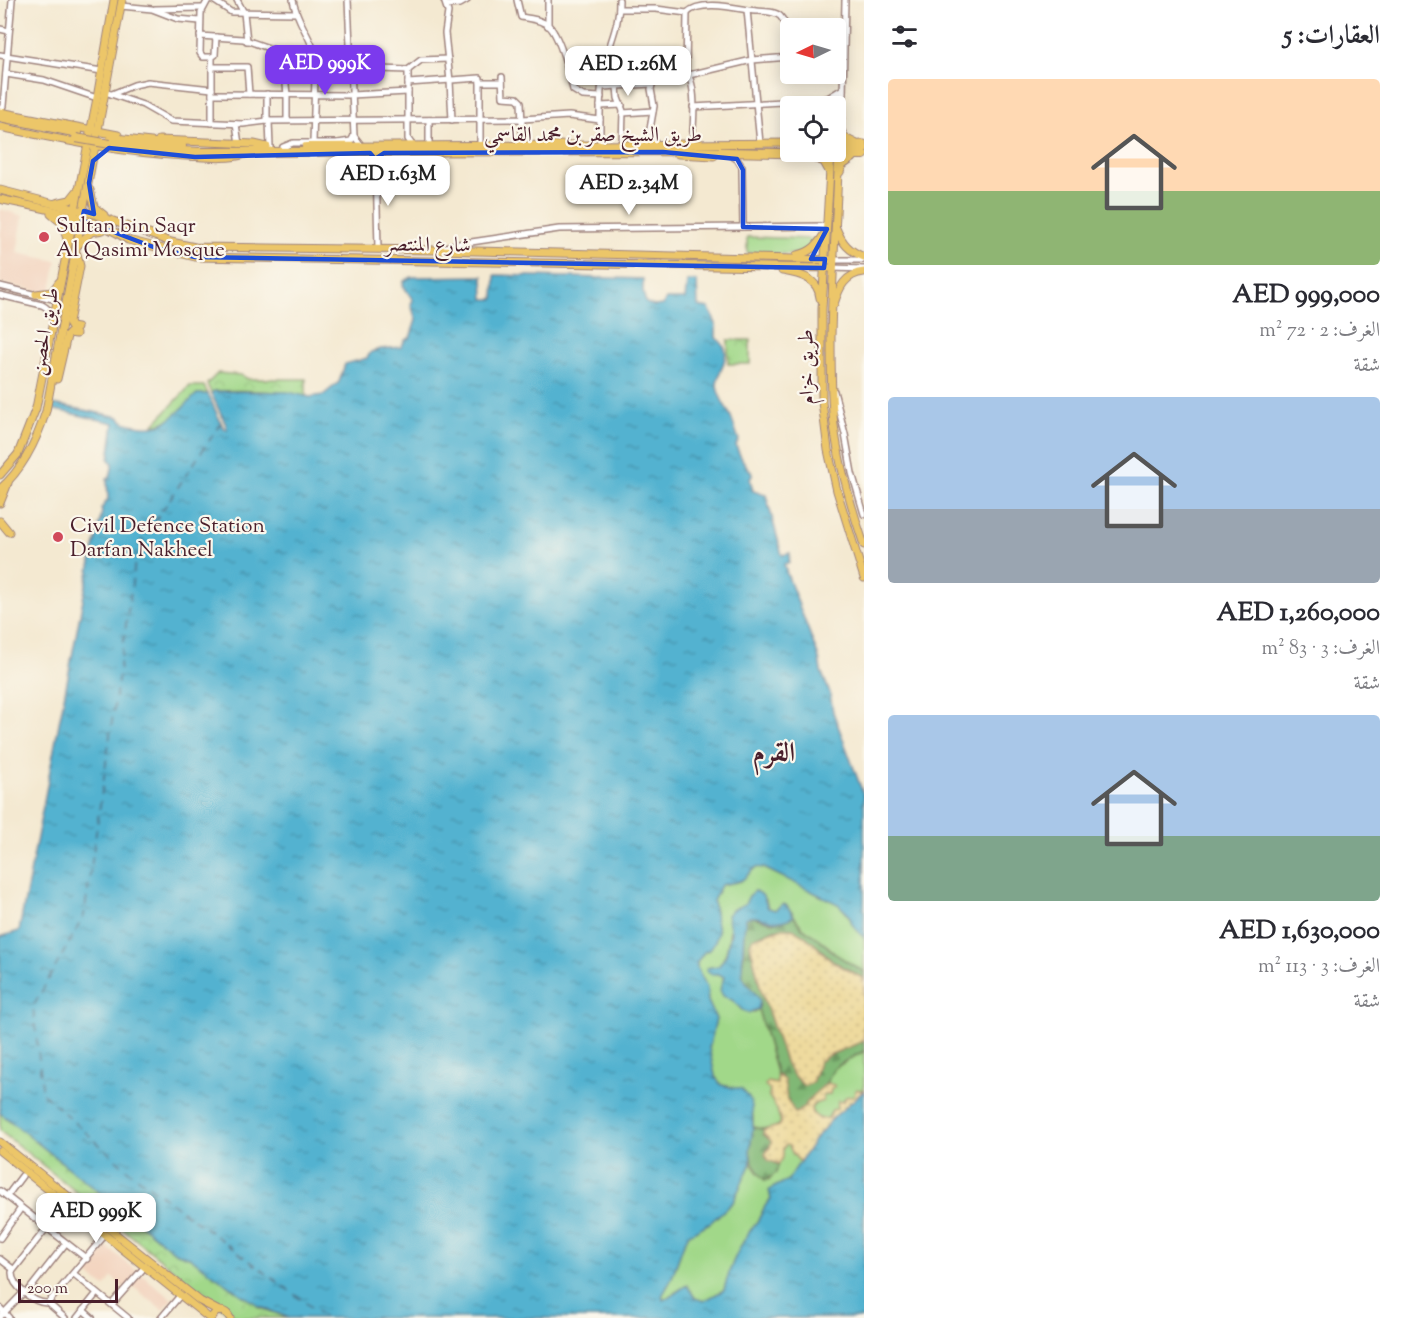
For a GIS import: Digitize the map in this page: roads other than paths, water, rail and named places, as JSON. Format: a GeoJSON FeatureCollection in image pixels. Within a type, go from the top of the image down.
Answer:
{"type":"FeatureCollection","features":[{"type":"Feature","properties":{"kind":"highway","name":"طريق الشيخ صقر بن محمد القاسمي"},"geometry":{"type":"LineString","coordinates":[[2,112],[77,135]]}},
{"type":"Feature","properties":{"kind":"highway","name":"طريق الشيخ صقر بن محمد القاسمي"},"geometry":{"type":"LineString","coordinates":[[0,122],[162,150],[251,152],[367,150],[408,144],[480,147],[600,146],[649,142],[663,148],[780,154]]}},
{"type":"Feature","properties":{"kind":"highway","name":"طريق الشيخ صقر بن محمد القاسمي"},"geometry":{"type":"LineString","coordinates":[[111,141],[195,147],[336,145],[384,153],[780,145]]}},
{"type":"Feature","properties":{"kind":"highway","name":"طريق الشيخ صقر بن محمد القاسمي"},"geometry":{"type":"LineString","coordinates":[[846,150],[862,145]]}},
{"type":"Feature","properties":{"kind":"highway","name":"طريق الشيخ صقر بن محمد القاسمي"},"geometry":{"type":"LineString","coordinates":[[846,153],[864,157]]}},
{"type":"Feature","properties":{"kind":"main road"},"geometry":{"type":"LineString","coordinates":[[111,141],[107,128],[98,115],[98,98],[114,0]]}},
{"type":"Feature","properties":{"kind":"main road"},"geometry":{"type":"LineString","coordinates":[[77,135],[98,115],[108,93],[121,3]]}},
{"type":"Feature","properties":{"kind":"main road","name":"طريق الحصن"},"geometry":{"type":"LineString","coordinates":[[0,489],[24,462],[36,439],[46,411],[93,161],[92,145],[98,115]]}},
{"type":"Feature","properties":{"kind":"main road"},"geometry":{"type":"LineString","coordinates":[[0,127],[77,135],[95,131],[111,141]]}},
{"type":"Feature","properties":{"kind":"main road"},"geometry":{"type":"LineString","coordinates":[[77,135],[92,145],[111,141],[160,140],[268,147]]}},
{"type":"Feature","properties":{"kind":"main road"},"geometry":{"type":"LineString","coordinates":[[77,135],[86,156]]}},
{"type":"Feature","properties":{"kind":"main road"},"geometry":{"type":"LineString","coordinates":[[846,139],[862,145]]}},
{"type":"Feature","properties":{"kind":"main road"},"geometry":{"type":"LineString","coordinates":[[93,161],[111,141]]}},
{"type":"Feature","properties":{"kind":"main road"},"geometry":{"type":"LineString","coordinates":[[663,148],[692,144],[780,144]]}},
{"type":"Feature","properties":{"kind":"main road","name":"طريق الحصن"},"geometry":{"type":"LineString","coordinates":[[0,475],[18,454],[31,426],[86,156],[92,145]]}},
{"type":"Feature","properties":{"kind":"main road"},"geometry":{"type":"LineString","coordinates":[[663,148],[688,155],[780,156]]}},
{"type":"Feature","properties":{"kind":"main road"},"geometry":{"type":"LineString","coordinates":[[822,162],[834,179],[843,165],[842,162]]}},
{"type":"Feature","properties":{"kind":"main road","name":"طريق خزام"},"geometry":{"type":"LineString","coordinates":[[838,162],[834,179],[829,260],[822,309],[822,400],[828,450],[837,492],[864,578]]}},
{"type":"Feature","properties":{"kind":"main road"},"geometry":{"type":"LineString","coordinates":[[89,183],[94,207],[101,214],[123,224]]}},
{"type":"Feature","properties":{"kind":"main road"},"geometry":{"type":"LineString","coordinates":[[52,203],[70,200],[80,188]]}},
{"type":"Feature","properties":{"kind":"main road"},"geometry":{"type":"LineString","coordinates":[[0,190],[84,211],[171,242],[213,249]]}},
{"type":"Feature","properties":{"kind":"main road","name":"شارع المنتصر"},"geometry":{"type":"LineString","coordinates":[[0,199],[74,217],[120,234],[128,240],[195,256],[828,268]]}},
{"type":"Feature","properties":{"kind":"main road"},"geometry":{"type":"LineString","coordinates":[[44,210],[62,222],[66,230],[67,250]]}},
{"type":"Feature","properties":{"kind":"main road"},"geometry":{"type":"LineString","coordinates":[[785,258],[806,254],[814,249],[830,227],[845,245],[864,259]]}},
{"type":"Feature","properties":{"kind":"main road"},"geometry":{"type":"LineString","coordinates":[[50,392],[58,376],[68,334],[76,331],[69,324],[80,266],[76,249],[84,237],[93,231],[102,230],[120,234]]}},
{"type":"Feature","properties":{"kind":"main road"},"geometry":{"type":"LineString","coordinates":[[195,256],[198,250],[213,249],[378,249],[829,260]]}},
{"type":"Feature","properties":{"kind":"main road"},"geometry":{"type":"LineString","coordinates":[[758,267],[800,274],[809,279],[819,291],[822,309]]}},
{"type":"Feature","properties":{"kind":"main road","name":"طريق خزام"},"geometry":{"type":"LineString","coordinates":[[828,268],[834,424],[846,486],[864,545]]}},
{"type":"Feature","properties":{"kind":"main road"},"geometry":{"type":"LineString","coordinates":[[36,294],[52,292],[63,271]]}},
{"type":"Feature","properties":{"kind":"main road"},"geometry":{"type":"LineString","coordinates":[[831,312],[843,284],[854,274],[864,271]]}},
{"type":"Feature","properties":{"kind":"main road"},"geometry":{"type":"LineString","coordinates":[[57,300],[63,305],[57,338],[57,356]]}},
{"type":"Feature","properties":{"kind":"main road"},"geometry":{"type":"LineString","coordinates":[[822,400],[829,401],[834,424]]}},
{"type":"Feature","properties":{"kind":"main road"},"geometry":{"type":"LineString","coordinates":[[0,503],[9,481]]}},
{"type":"Feature","properties":{"kind":"main road"},"geometry":{"type":"LineString","coordinates":[[0,521],[9,532]]}},
{"type":"Feature","properties":{"kind":"main road"},"geometry":{"type":"LineString","coordinates":[[0,1143],[200,1300],[225,1312],[230,1318]]}},
{"type":"Feature","properties":{"kind":"main road"},"geometry":{"type":"LineString","coordinates":[[0,1151],[210,1318],[219,1311]]}},
{"type":"Feature","properties":{"kind":"street"},"geometry":{"type":"LineString","coordinates":[[2,112],[12,0]]}},
{"type":"Feature","properties":{"kind":"street"},"geometry":{"type":"LineString","coordinates":[[208,0],[202,8],[200,21],[200,55],[212,57]]}},
{"type":"Feature","properties":{"kind":"street"},"geometry":{"type":"LineString","coordinates":[[213,0],[227,11],[296,13]]}},
{"type":"Feature","properties":{"kind":"street"},"geometry":{"type":"LineString","coordinates":[[237,0],[244,13],[247,41]]}},
{"type":"Feature","properties":{"kind":"street"},"geometry":{"type":"LineString","coordinates":[[293,0],[296,13],[308,34],[315,53]]}},
{"type":"Feature","properties":{"kind":"street"},"geometry":{"type":"LineString","coordinates":[[348,0],[354,136],[376,164]]}},
{"type":"Feature","properties":{"kind":"street"},"geometry":{"type":"LineString","coordinates":[[452,120],[445,33],[446,3],[460,4],[467,0]]}},
{"type":"Feature","properties":{"kind":"street"},"geometry":{"type":"LineString","coordinates":[[517,0],[521,17],[536,19],[549,26],[554,33],[568,68],[573,90],[583,96],[601,97]]}},
{"type":"Feature","properties":{"kind":"street"},"geometry":{"type":"LineString","coordinates":[[548,0],[549,26]]}},
{"type":"Feature","properties":{"kind":"street"},"geometry":{"type":"LineString","coordinates":[[600,146],[600,106],[604,68],[617,30],[619,0]]}},
{"type":"Feature","properties":{"kind":"street"},"geometry":{"type":"LineString","coordinates":[[845,0],[845,18]]}},
{"type":"Feature","properties":{"kind":"street"},"geometry":{"type":"LineString","coordinates":[[121,3],[152,9],[178,19],[200,21]]}},
{"type":"Feature","properties":{"kind":"street"},"geometry":{"type":"LineString","coordinates":[[692,144],[693,107],[686,55],[687,13],[692,6],[718,3],[779,15],[780,18]]}},
{"type":"Feature","properties":{"kind":"street"},"geometry":{"type":"LineString","coordinates":[[152,9],[202,8]]}},
{"type":"Feature","properties":{"kind":"street"},"geometry":{"type":"LineString","coordinates":[[619,9],[656,9],[687,13]]}},
{"type":"Feature","properties":{"kind":"street"},"geometry":{"type":"LineString","coordinates":[[747,10],[760,143]]}},
{"type":"Feature","properties":{"kind":"street"},"geometry":{"type":"LineString","coordinates":[[0,29],[9,31]]}},
{"type":"Feature","properties":{"kind":"street"},"geometry":{"type":"LineString","coordinates":[[200,36],[247,41],[283,53],[288,94],[287,120]]}},
{"type":"Feature","properties":{"kind":"street"},"geometry":{"type":"LineString","coordinates":[[212,123],[212,57],[215,55],[216,37]]}},
{"type":"Feature","properties":{"kind":"street"},"geometry":{"type":"LineString","coordinates":[[649,142],[653,111],[651,84],[655,74],[655,52],[686,55]]}},
{"type":"Feature","properties":{"kind":"street"},"geometry":{"type":"LineString","coordinates":[[285,68],[298,68],[315,53],[349,53]]}},
{"type":"Feature","properties":{"kind":"street"},"geometry":{"type":"LineString","coordinates":[[313,142],[315,78],[323,68],[323,53]]}},
{"type":"Feature","properties":{"kind":"street"},"geometry":{"type":"LineString","coordinates":[[0,55],[102,71]]}},
{"type":"Feature","properties":{"kind":"street"},"geometry":{"type":"LineString","coordinates":[[351,79],[380,69],[408,70],[421,60],[448,58]]}},
{"type":"Feature","properties":{"kind":"street"},"geometry":{"type":"LineString","coordinates":[[655,74],[688,74],[752,60],[780,58]]}},
{"type":"Feature","properties":{"kind":"street"},"geometry":{"type":"LineString","coordinates":[[212,67],[247,67],[249,94]]}},
{"type":"Feature","properties":{"kind":"street"},"geometry":{"type":"LineString","coordinates":[[604,68],[615,73],[618,98],[623,113],[622,145]]}},
{"type":"Feature","properties":{"kind":"street"},"geometry":{"type":"LineString","coordinates":[[408,70],[406,120],[408,144]]}},
{"type":"Feature","properties":{"kind":"street"},"geometry":{"type":"LineString","coordinates":[[6,74],[44,80],[98,98]]}},
{"type":"Feature","properties":{"kind":"street"},"geometry":{"type":"LineString","coordinates":[[408,82],[480,78],[480,147]]}},
{"type":"Feature","properties":{"kind":"street"},"geometry":{"type":"LineString","coordinates":[[480,82],[502,80],[503,97],[520,100],[523,146]]}},
{"type":"Feature","properties":{"kind":"street"},"geometry":{"type":"LineString","coordinates":[[108,93],[148,82],[249,94],[351,95],[408,92]]}},
{"type":"Feature","properties":{"kind":"street"},"geometry":{"type":"LineString","coordinates":[[603,87],[651,84]]}},
{"type":"Feature","properties":{"kind":"street"},"geometry":{"type":"LineString","coordinates":[[842,84],[842,96]]}},
{"type":"Feature","properties":{"kind":"street"},"geometry":{"type":"LineString","coordinates":[[829,96],[842,88]]}},
{"type":"Feature","properties":{"kind":"street"},"geometry":{"type":"LineString","coordinates":[[839,96],[842,88]]}},
{"type":"Feature","properties":{"kind":"street"},"geometry":{"type":"LineString","coordinates":[[108,93],[143,105],[171,121],[236,124],[287,120],[480,120],[569,116],[600,120]]}},
{"type":"Feature","properties":{"kind":"street"},"geometry":{"type":"LineString","coordinates":[[267,94],[268,147]]}},
{"type":"Feature","properties":{"kind":"street"},"geometry":{"type":"LineString","coordinates":[[693,107],[780,102]]}},
{"type":"Feature","properties":{"kind":"street"},"geometry":{"type":"LineString","coordinates":[[600,106],[622,105]]}},
{"type":"Feature","properties":{"kind":"street"},"geometry":{"type":"LineString","coordinates":[[623,113],[653,111]]}},
{"type":"Feature","properties":{"kind":"street"},"geometry":{"type":"LineString","coordinates":[[429,120],[429,146]]}},
{"type":"Feature","properties":{"kind":"street"},"geometry":{"type":"LineString","coordinates":[[236,124],[239,144]]}},
{"type":"Feature","properties":{"kind":"street"},"geometry":{"type":"LineString","coordinates":[[283,147],[289,143],[313,142],[336,145],[351,141],[354,136]]}},
{"type":"Feature","properties":{"kind":"street"},"geometry":{"type":"LineString","coordinates":[[378,249],[376,164],[384,153]]}},
{"type":"Feature","properties":{"kind":"street"},"geometry":{"type":"LineString","coordinates":[[732,156],[742,167],[743,227]]}},
{"type":"Feature","properties":{"kind":"street"},"geometry":{"type":"LineString","coordinates":[[437,250],[451,245],[559,229],[830,227]]}},
{"type":"Feature","properties":{"kind":"street"},"geometry":{"type":"LineString","coordinates":[[829,260],[864,259]]}},
{"type":"Feature","properties":{"kind":"street","name":"شارع المنتصر"},"geometry":{"type":"LineString","coordinates":[[828,268],[864,271]]}},
{"type":"Feature","properties":{"kind":"street"},"geometry":{"type":"LineString","coordinates":[[0,286],[57,300]]}},
{"type":"Feature","properties":{"kind":"street"},"geometry":{"type":"LineString","coordinates":[[0,295],[47,307],[52,313],[52,327]]}},
{"type":"Feature","properties":{"kind":"street"},"geometry":{"type":"LineString","coordinates":[[831,380],[864,514]]}},
{"type":"Feature","properties":{"kind":"street"},"geometry":{"type":"LineString","coordinates":[[22,1176],[2,1193],[87,1259]]}},
{"type":"Feature","properties":{"kind":"street"},"geometry":{"type":"LineString","coordinates":[[63,1207],[13,1269],[11,1277],[25,1293],[43,1304],[48,1303],[105,1235]]}},
{"type":"Feature","properties":{"kind":"street"},"geometry":{"type":"LineString","coordinates":[[1,1234],[21,1208]]}},
{"type":"Feature","properties":{"kind":"street"},"geometry":{"type":"LineString","coordinates":[[4,1314],[25,1293],[66,1243]]}},
{"type":"Feature","properties":{"kind":"street"},"geometry":{"type":"LineString","coordinates":[[0,1259],[13,1269]]}},
{"type":"Feature","properties":{"kind":"street"},"geometry":{"type":"LineString","coordinates":[[112,1304],[142,1270]]}},
{"type":"Feature","properties":{"kind":"street"},"geometry":{"type":"LineString","coordinates":[[74,1274],[128,1318]]}},
{"type":"Feature","properties":{"kind":"street"},"geometry":{"type":"LineString","coordinates":[[77,1318],[97,1293]]}},
{"type":"Feature","properties":{"kind":"street"},"geometry":{"type":"LineString","coordinates":[[161,1318],[178,1298]]}},
{"type":"Feature","properties":{"kind":"street"},"geometry":{"type":"LineString","coordinates":[[48,1303],[65,1318]]}},
{"type":"Feature","properties":{"kind":"street"},"geometry":{"type":"LineString","coordinates":[[83,1311],[92,1318]]}},
{"type":"Feature","properties":{"kind":"water"},"geometry":{"type":"Polygon","coordinates":[[[495,275],[643,279],[646,303],[654,306],[663,305],[666,299],[685,299],[687,281],[697,281],[698,306],[709,308],[716,324],[716,338],[725,349],[726,355],[718,380],[718,390],[739,440],[736,445],[739,453],[753,474],[750,479],[753,491],[766,495],[782,555],[790,553],[789,563],[784,564],[787,574],[819,658],[821,671],[830,693],[833,712],[864,796],[864,938],[852,924],[849,915],[838,904],[764,868],[754,869],[740,881],[721,885],[713,901],[718,932],[715,942],[697,962],[697,968],[707,987],[708,1001],[716,1019],[709,1048],[715,1076],[721,1085],[741,1089],[749,1097],[752,1106],[751,1163],[733,1202],[710,1223],[689,1234],[671,1280],[662,1296],[663,1300],[687,1285],[695,1298],[704,1301],[724,1290],[729,1272],[741,1246],[771,1199],[769,1190],[788,1180],[815,1139],[833,1118],[864,1091],[864,1318],[289,1318],[258,1306],[189,1257],[175,1252],[131,1217],[131,1211],[127,1205],[113,1203],[0,1113],[0,937],[19,931],[101,509],[108,499],[107,479],[110,478],[113,463],[109,460],[114,423],[51,409],[52,404],[119,417],[122,421],[133,425],[156,426],[171,418],[197,394],[208,394],[224,429],[227,430],[211,393],[214,391],[288,392],[310,397],[323,395],[339,382],[345,364],[367,358],[371,352],[401,347],[405,340],[410,338],[416,320],[411,304],[413,300],[403,285],[404,281],[412,277],[483,276],[484,299],[494,299],[495,275]]]}},
{"type":"Feature","properties":{"kind":"water"},"geometry":{"type":"Polygon","coordinates":[[[755,891],[762,895],[768,908],[775,910],[783,904],[794,916],[779,921],[757,917],[746,918],[743,977],[760,1001],[758,1009],[748,1013],[723,996],[720,990],[724,977],[719,974],[712,975],[706,971],[707,968],[719,966],[726,955],[731,932],[727,915],[745,904],[755,891]]]}},
{"type":"Feature","properties":{"kind":"place","name":"Sultan bin Saqr Al Qasimi Mosque"},"geometry":{"type":"Point","coordinates":[44,237]}},
{"type":"Feature","properties":{"kind":"place","name":"Civil Defence Station Darfan Nakheel"},"geometry":{"type":"Point","coordinates":[58,537]}},
{"type":"Feature","properties":{"kind":"district","name":"القرم"},"geometry":{"type":"Point","coordinates":[774,752]}}]}
